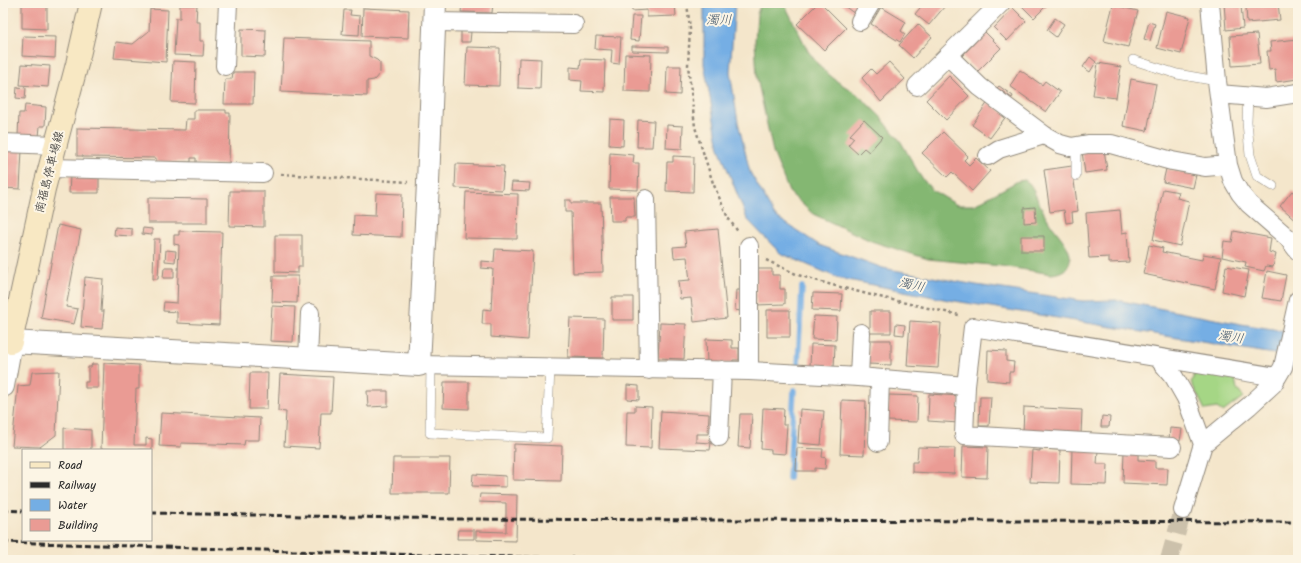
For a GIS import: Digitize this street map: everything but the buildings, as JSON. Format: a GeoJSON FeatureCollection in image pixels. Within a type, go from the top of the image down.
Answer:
{"type":"FeatureCollection","features":[{"type":"Feature","properties":{"kind":"main road","name":"南福島停車場線"},"geometry":{"type":"LineString","coordinates":[[7,342],[91,3]]}},
{"type":"Feature","properties":{"kind":"street"},"geometry":{"type":"LineString","coordinates":[[225,66],[228,3]]}},
{"type":"Feature","properties":{"kind":"street"},"geometry":{"type":"LineString","coordinates":[[860,20],[871,3]]}},
{"type":"Feature","properties":{"kind":"street"},"geometry":{"type":"LineString","coordinates":[[918,86],[1001,3]]}},
{"type":"Feature","properties":{"kind":"street"},"geometry":{"type":"LineString","coordinates":[[1210,3],[1218,87],[1228,165],[1233,181],[1249,204],[1288,238],[1298,251]]}},
{"type":"Feature","properties":{"kind":"street"},"geometry":{"type":"LineString","coordinates":[[425,365],[428,183],[434,12],[574,24]]}},
{"type":"Feature","properties":{"kind":"street"},"geometry":{"type":"LineString","coordinates":[[948,56],[980,87],[1044,135],[1060,144],[1071,147],[1088,144],[1111,144],[1172,161],[1205,167],[1228,165]]}},
{"type":"Feature","properties":{"kind":"street"},"geometry":{"type":"LineString","coordinates":[[1218,87],[1248,96],[1266,98],[1298,93]]}},
{"type":"Feature","properties":{"kind":"street"},"geometry":{"type":"LineString","coordinates":[[988,156],[999,149],[1044,135]]}},
{"type":"Feature","properties":{"kind":"street"},"geometry":{"type":"LineString","coordinates":[[3,143],[56,145]]}},
{"type":"Feature","properties":{"kind":"street"},"geometry":{"type":"LineString","coordinates":[[50,168],[263,173]]}},
{"type":"Feature","properties":{"kind":"street"},"geometry":{"type":"LineString","coordinates":[[646,200],[649,370]]}},
{"type":"Feature","properties":{"kind":"street"},"geometry":{"type":"LineString","coordinates":[[749,246],[749,371]]}},
{"type":"Feature","properties":{"kind":"street"},"geometry":{"type":"LineString","coordinates":[[1183,510],[1203,444],[1273,384],[1280,372],[1296,309]]}},
{"type":"Feature","properties":{"kind":"street"},"geometry":{"type":"LineString","coordinates":[[308,359],[310,313]]}},
{"type":"Feature","properties":{"kind":"street"},"geometry":{"type":"LineString","coordinates":[[1172,447],[964,434],[966,386],[973,327],[1158,358],[1280,372]]}},
{"type":"Feature","properties":{"kind":"street"},"geometry":{"type":"LineString","coordinates":[[860,377],[861,333]]}},
{"type":"Feature","properties":{"kind":"street"},"geometry":{"type":"LineString","coordinates":[[3,386],[7,342],[425,365],[749,371],[860,377],[966,386]]}},
{"type":"Feature","properties":{"kind":"street"},"geometry":{"type":"LineString","coordinates":[[1158,358],[1174,377],[1186,398],[1203,444]]}},
{"type":"Feature","properties":{"kind":"street"},"geometry":{"type":"LineString","coordinates":[[719,437],[722,370]]}},
{"type":"Feature","properties":{"kind":"street"},"geometry":{"type":"LineString","coordinates":[[878,442],[880,379]]}},
{"type":"Feature","properties":{"kind":"lane"},"geometry":{"type":"LineString","coordinates":[[1132,60],[1218,87]]}},
{"type":"Feature","properties":{"kind":"lane"},"geometry":{"type":"LineString","coordinates":[[1248,96],[1247,122],[1250,155],[1257,176],[1273,186]]}},
{"type":"Feature","properties":{"kind":"lane"},"geometry":{"type":"LineString","coordinates":[[1076,146],[1076,176]]}},
{"type":"Feature","properties":{"kind":"lane"},"geometry":{"type":"LineString","coordinates":[[425,365],[430,433],[547,438],[550,368]]}},
{"type":"Feature","properties":{"kind":"path"},"geometry":{"type":"LineString","coordinates":[[687,3],[690,28],[688,65],[695,127],[714,183],[728,218],[749,246],[765,260],[798,274],[875,296],[958,315],[973,327]]}},
{"type":"Feature","properties":{"kind":"path"},"geometry":{"type":"LineString","coordinates":[[263,173],[428,183]]}},
{"type":"Feature","properties":{"kind":"green space"},"geometry":{"type":"Polygon","coordinates":[[[761,3],[784,3],[808,51],[820,67],[838,82],[857,94],[880,116],[901,142],[921,177],[932,190],[957,205],[974,205],[1018,181],[1025,180],[1030,184],[1047,218],[1068,249],[1070,261],[1065,270],[1052,274],[1001,266],[928,259],[871,241],[813,214],[789,192],[773,152],[757,78],[755,41],[757,14],[761,3]]]}},
{"type":"Feature","properties":{"kind":"green space"},"geometry":{"type":"Polygon","coordinates":[[[1194,373],[1235,379],[1237,389],[1243,397],[1223,412],[1217,408],[1205,410],[1191,382],[1194,378],[1194,373]]]}},
{"type":"Feature","properties":{"kind":"water","name":"濁川"},"geometry":{"type":"Polygon","coordinates":[[[704,3],[735,3],[730,72],[738,122],[750,172],[775,216],[819,245],[883,268],[976,285],[1083,301],[1116,300],[1241,324],[1298,333],[1298,358],[949,300],[838,278],[780,253],[747,219],[719,148],[704,64],[704,3]]]}},
{"type":"Feature","properties":{"kind":"waterway"},"geometry":{"type":"LineString","coordinates":[[798,365],[802,287]]}},
{"type":"Feature","properties":{"kind":"waterway"},"geometry":{"type":"LineString","coordinates":[[789,478],[794,390]]}},
{"type":"Feature","properties":{"kind":"tunnel"},"geometry":{"type":"LineString","coordinates":[[1169,560],[1183,510]]}},
{"type":"Feature","properties":{"kind":"railway"},"geometry":{"type":"LineString","coordinates":[[3,510],[22,511]]}},
{"type":"Feature","properties":{"kind":"railway"},"geometry":{"type":"LineString","coordinates":[[152,513],[453,519],[1298,522]]}},
{"type":"Feature","properties":{"kind":"railway"},"geometry":{"type":"LineString","coordinates":[[3,542],[454,556],[707,560]]}}]}
